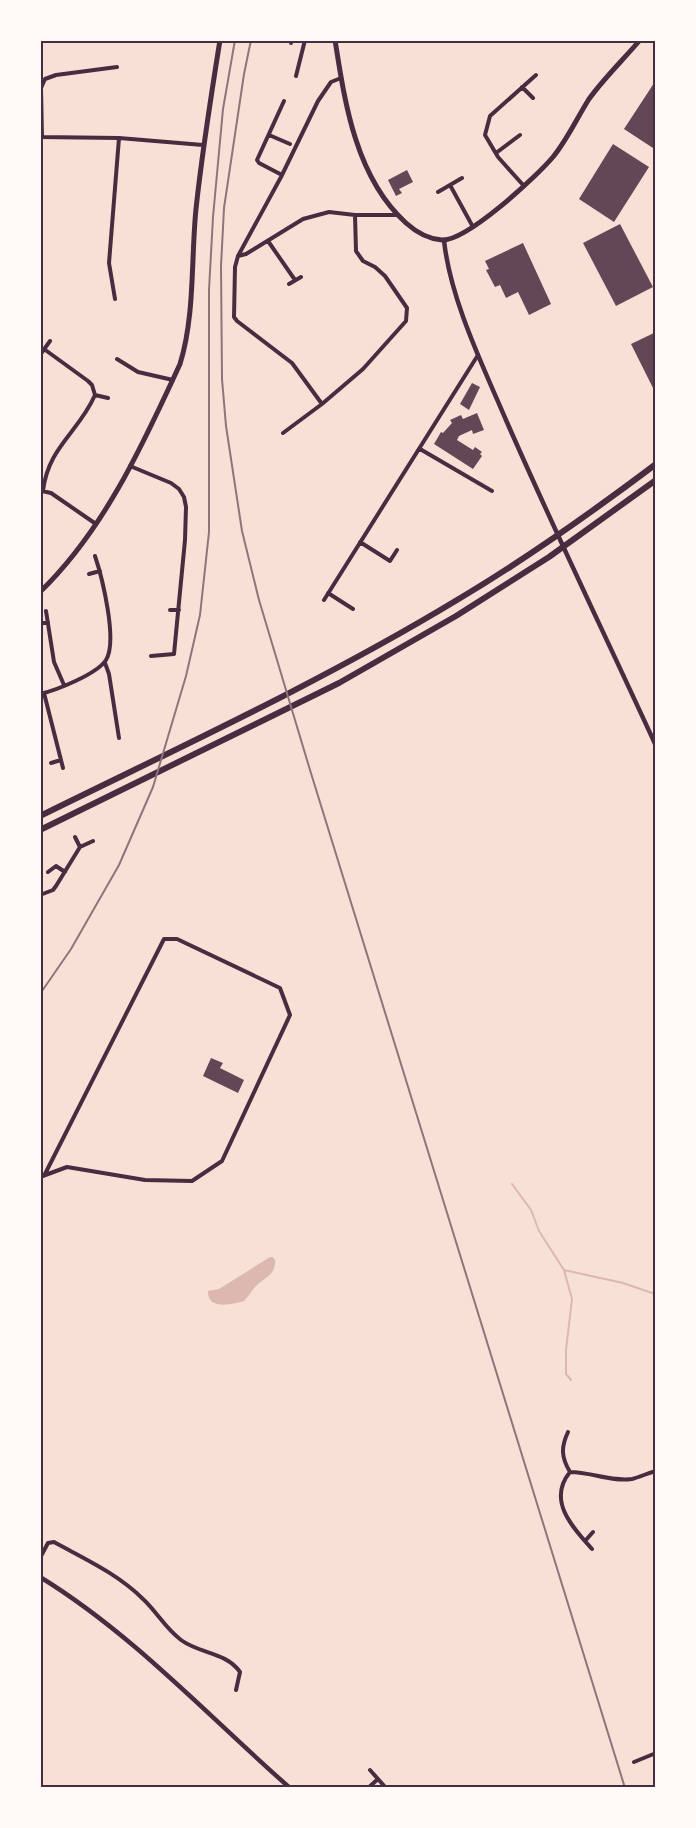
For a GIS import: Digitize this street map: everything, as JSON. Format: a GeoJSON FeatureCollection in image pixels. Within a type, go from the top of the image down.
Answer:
{"type":"FeatureCollection","features":[{"type":"Feature","properties":{"kind":"highway"},"geometry":{"type":"LineString","coordinates":[[40,816],[300,687],[456,601],[567,530],[656,464]]}},
{"type":"Feature","properties":{"kind":"highway"},"geometry":{"type":"LineString","coordinates":[[40,830],[339,683],[456,616],[549,557],[656,480]]}},
{"type":"Feature","properties":{"kind":"main road"},"geometry":{"type":"LineString","coordinates":[[40,592],[69,562],[97,525],[130,466],[184,353],[203,145],[220,40]]}},
{"type":"Feature","properties":{"kind":"main road"},"geometry":{"type":"LineString","coordinates":[[335,40],[341,78],[356,139],[366,168],[381,195],[397,215],[419,234],[444,240],[474,228],[524,186],[554,156],[591,97],[640,40]]}},
{"type":"Feature","properties":{"kind":"street"},"geometry":{"type":"LineString","coordinates":[[296,76],[305,40]]}},
{"type":"Feature","properties":{"kind":"street"},"geometry":{"type":"LineString","coordinates":[[117,67],[56,75],[45,80],[41,88],[41,137],[120,138],[203,145]]}},
{"type":"Feature","properties":{"kind":"street"},"geometry":{"type":"LineString","coordinates":[[524,186],[496,153],[485,135],[490,116],[536,75]]}},
{"type":"Feature","properties":{"kind":"street"},"geometry":{"type":"LineString","coordinates":[[322,404],[292,363],[234,317],[235,267],[238,256],[282,175],[318,101],[331,82],[341,78]]}},
{"type":"Feature","properties":{"kind":"street"},"geometry":{"type":"LineString","coordinates":[[522,87],[533,98]]}},
{"type":"Feature","properties":{"kind":"street"},"geometry":{"type":"LineString","coordinates":[[282,175],[257,160],[284,101]]}},
{"type":"Feature","properties":{"kind":"street"},"geometry":{"type":"LineString","coordinates":[[269,135],[290,144]]}},
{"type":"Feature","properties":{"kind":"street"},"geometry":{"type":"LineString","coordinates":[[496,153],[520,135]]}},
{"type":"Feature","properties":{"kind":"street"},"geometry":{"type":"LineString","coordinates":[[115,299],[109,263],[120,138]]}},
{"type":"Feature","properties":{"kind":"street"},"geometry":{"type":"LineString","coordinates":[[438,192],[462,178]]}},
{"type":"Feature","properties":{"kind":"street"},"geometry":{"type":"LineString","coordinates":[[450,185],[474,228]]}},
{"type":"Feature","properties":{"kind":"street"},"geometry":{"type":"LineString","coordinates":[[238,256],[246,254],[303,219],[329,212],[355,215],[397,215]]}},
{"type":"Feature","properties":{"kind":"street"},"geometry":{"type":"LineString","coordinates":[[283,433],[363,369],[406,321],[407,308],[385,276],[363,261],[356,251],[355,215]]}},
{"type":"Feature","properties":{"kind":"street"},"geometry":{"type":"LineString","coordinates":[[444,240],[447,267],[478,355],[530,475],[656,746]]}},
{"type":"Feature","properties":{"kind":"street"},"geometry":{"type":"LineString","coordinates":[[268,241],[295,280]]}},
{"type":"Feature","properties":{"kind":"street"},"geometry":{"type":"LineString","coordinates":[[289,284],[301,277]]}},
{"type":"Feature","properties":{"kind":"street"},"geometry":{"type":"LineString","coordinates":[[40,355],[50,341]]}},
{"type":"Feature","properties":{"kind":"street"},"geometry":{"type":"LineString","coordinates":[[44,349],[88,381],[95,395]]}},
{"type":"Feature","properties":{"kind":"street"},"geometry":{"type":"LineString","coordinates":[[324,600],[478,355]]}},
{"type":"Feature","properties":{"kind":"street"},"geometry":{"type":"LineString","coordinates":[[117,359],[138,372],[173,380]]}},
{"type":"Feature","properties":{"kind":"street"},"geometry":{"type":"LineString","coordinates":[[95,395],[108,398]]}},
{"type":"Feature","properties":{"kind":"street"},"geometry":{"type":"LineString","coordinates":[[95,395],[53,455],[42,490],[51,493],[97,525]]}},
{"type":"Feature","properties":{"kind":"street"},"geometry":{"type":"LineString","coordinates":[[420,449],[492,491]]}},
{"type":"Feature","properties":{"kind":"street"},"geometry":{"type":"LineString","coordinates":[[130,466],[171,483],[184,497],[186,517],[174,654],[151,656]]}},
{"type":"Feature","properties":{"kind":"street"},"geometry":{"type":"LineString","coordinates":[[360,542],[390,561],[397,550]]}},
{"type":"Feature","properties":{"kind":"street"},"geometry":{"type":"LineString","coordinates":[[63,768],[42,693],[89,674],[105,663],[109,654],[111,637],[105,588],[95,556]]}},
{"type":"Feature","properties":{"kind":"street"},"geometry":{"type":"LineString","coordinates":[[89,574],[100,571]]}},
{"type":"Feature","properties":{"kind":"street"},"geometry":{"type":"LineString","coordinates":[[328,593],[353,609]]}},
{"type":"Feature","properties":{"kind":"street"},"geometry":{"type":"LineString","coordinates":[[170,610],[179,610]]}},
{"type":"Feature","properties":{"kind":"street"},"geometry":{"type":"LineString","coordinates":[[46,611],[54,662],[64,685]]}},
{"type":"Feature","properties":{"kind":"street"},"geometry":{"type":"LineString","coordinates":[[40,624],[48,622]]}},
{"type":"Feature","properties":{"kind":"street"},"geometry":{"type":"LineString","coordinates":[[105,663],[109,674],[119,738]]}},
{"type":"Feature","properties":{"kind":"street"},"geometry":{"type":"LineString","coordinates":[[51,763],[61,760]]}},
{"type":"Feature","properties":{"kind":"street"},"geometry":{"type":"LineString","coordinates":[[75,837],[80,847]]}},
{"type":"Feature","properties":{"kind":"street"},"geometry":{"type":"LineString","coordinates":[[40,895],[53,890],[80,847],[93,841]]}},
{"type":"Feature","properties":{"kind":"street"},"geometry":{"type":"LineString","coordinates":[[48,872],[56,866],[65,872]]}},
{"type":"Feature","properties":{"kind":"street"},"geometry":{"type":"LineString","coordinates":[[164,939],[177,939],[280,988],[290,1015],[222,1161],[192,1181],[145,1180],[67,1167],[43,1176],[164,939]]}},
{"type":"Feature","properties":{"kind":"street"},"geometry":{"type":"LineString","coordinates":[[568,1432],[563,1443],[562,1455],[570,1472]]}},
{"type":"Feature","properties":{"kind":"street"},"geometry":{"type":"LineString","coordinates":[[592,1549],[565,1512],[560,1497],[564,1479],[570,1472],[625,1479],[656,1471]]}},
{"type":"Feature","properties":{"kind":"street"},"geometry":{"type":"LineString","coordinates":[[585,1541],[593,1532]]}},
{"type":"Feature","properties":{"kind":"street"},"geometry":{"type":"LineString","coordinates":[[40,1558],[45,1546],[54,1542],[115,1576],[144,1600],[164,1626],[182,1641],[235,1664],[240,1672],[236,1690]]}},
{"type":"Feature","properties":{"kind":"street"},"geometry":{"type":"LineString","coordinates":[[40,1577],[77,1599],[114,1629],[290,1788]]}},
{"type":"Feature","properties":{"kind":"street"},"geometry":{"type":"LineString","coordinates":[[634,1762],[656,1753]]}},
{"type":"Feature","properties":{"kind":"street"},"geometry":{"type":"LineString","coordinates":[[370,1770],[386,1788]]}},
{"type":"Feature","properties":{"kind":"street"},"geometry":{"type":"LineString","coordinates":[[368,1788],[378,1779]]}},
{"type":"Feature","properties":{"kind":"shaded area"},"geometry":{"type":"Polygon","coordinates":[[[270,1257],[275,1260],[274,1269],[244,1301],[222,1305],[216,1304],[209,1297],[208,1291],[219,1289],[270,1257]]]}},
{"type":"Feature","properties":{"kind":"building"},"geometry":{"type":"Polygon","coordinates":[[[656,80],[656,150],[624,129],[656,80]]]}},
{"type":"Feature","properties":{"kind":"building"},"geometry":{"type":"Polygon","coordinates":[[[613,144],[649,167],[614,222],[579,199],[613,144]]]}},
{"type":"Feature","properties":{"kind":"building"},"geometry":{"type":"Polygon","coordinates":[[[407,170],[413,182],[399,189],[402,193],[396,196],[388,180],[407,170]]]}},
{"type":"Feature","properties":{"kind":"building"},"geometry":{"type":"Polygon","coordinates":[[[620,224],[653,287],[616,306],[583,243],[620,224]]]}},
{"type":"Feature","properties":{"kind":"building"},"geometry":{"type":"Polygon","coordinates":[[[523,243],[551,304],[529,315],[518,292],[506,298],[500,285],[495,287],[486,270],[489,269],[485,261],[523,243]]]}},
{"type":"Feature","properties":{"kind":"building"},"geometry":{"type":"Polygon","coordinates":[[[656,332],[656,394],[631,344],[656,332]]]}},
{"type":"Feature","properties":{"kind":"building"},"geometry":{"type":"Polygon","coordinates":[[[472,383],[480,387],[469,410],[460,404],[472,383]]]}},
{"type":"Feature","properties":{"kind":"building"},"geometry":{"type":"Polygon","coordinates":[[[477,413],[484,430],[473,434],[472,430],[459,436],[457,440],[473,450],[475,447],[482,452],[480,454],[482,456],[473,469],[434,444],[441,432],[443,433],[452,423],[450,420],[461,415],[463,419],[477,413]]]}},
{"type":"Feature","properties":{"kind":"building"},"geometry":{"type":"Polygon","coordinates":[[[211,1058],[223,1063],[220,1068],[244,1080],[238,1093],[203,1076],[211,1058]]]}},
{"type":"Feature","properties":{"kind":"waterway"},"geometry":{"type":"LineString","coordinates":[[512,1184],[531,1210],[539,1231],[564,1270],[572,1299],[566,1350],[566,1374],[571,1380]]}},
{"type":"Feature","properties":{"kind":"waterway"},"geometry":{"type":"LineString","coordinates":[[564,1270],[623,1283],[655,1294]]}},
{"type":"Feature","properties":{"kind":"railway"},"geometry":{"type":"LineString","coordinates":[[40,994],[71,949],[119,865],[153,787],[186,676],[200,615],[209,532],[209,290],[213,217],[223,109],[235,40]]}},
{"type":"Feature","properties":{"kind":"railway"},"geometry":{"type":"LineString","coordinates":[[251,40],[224,208],[221,266],[222,379],[226,426],[242,531],[259,600],[310,770],[625,1788]]}}]}
